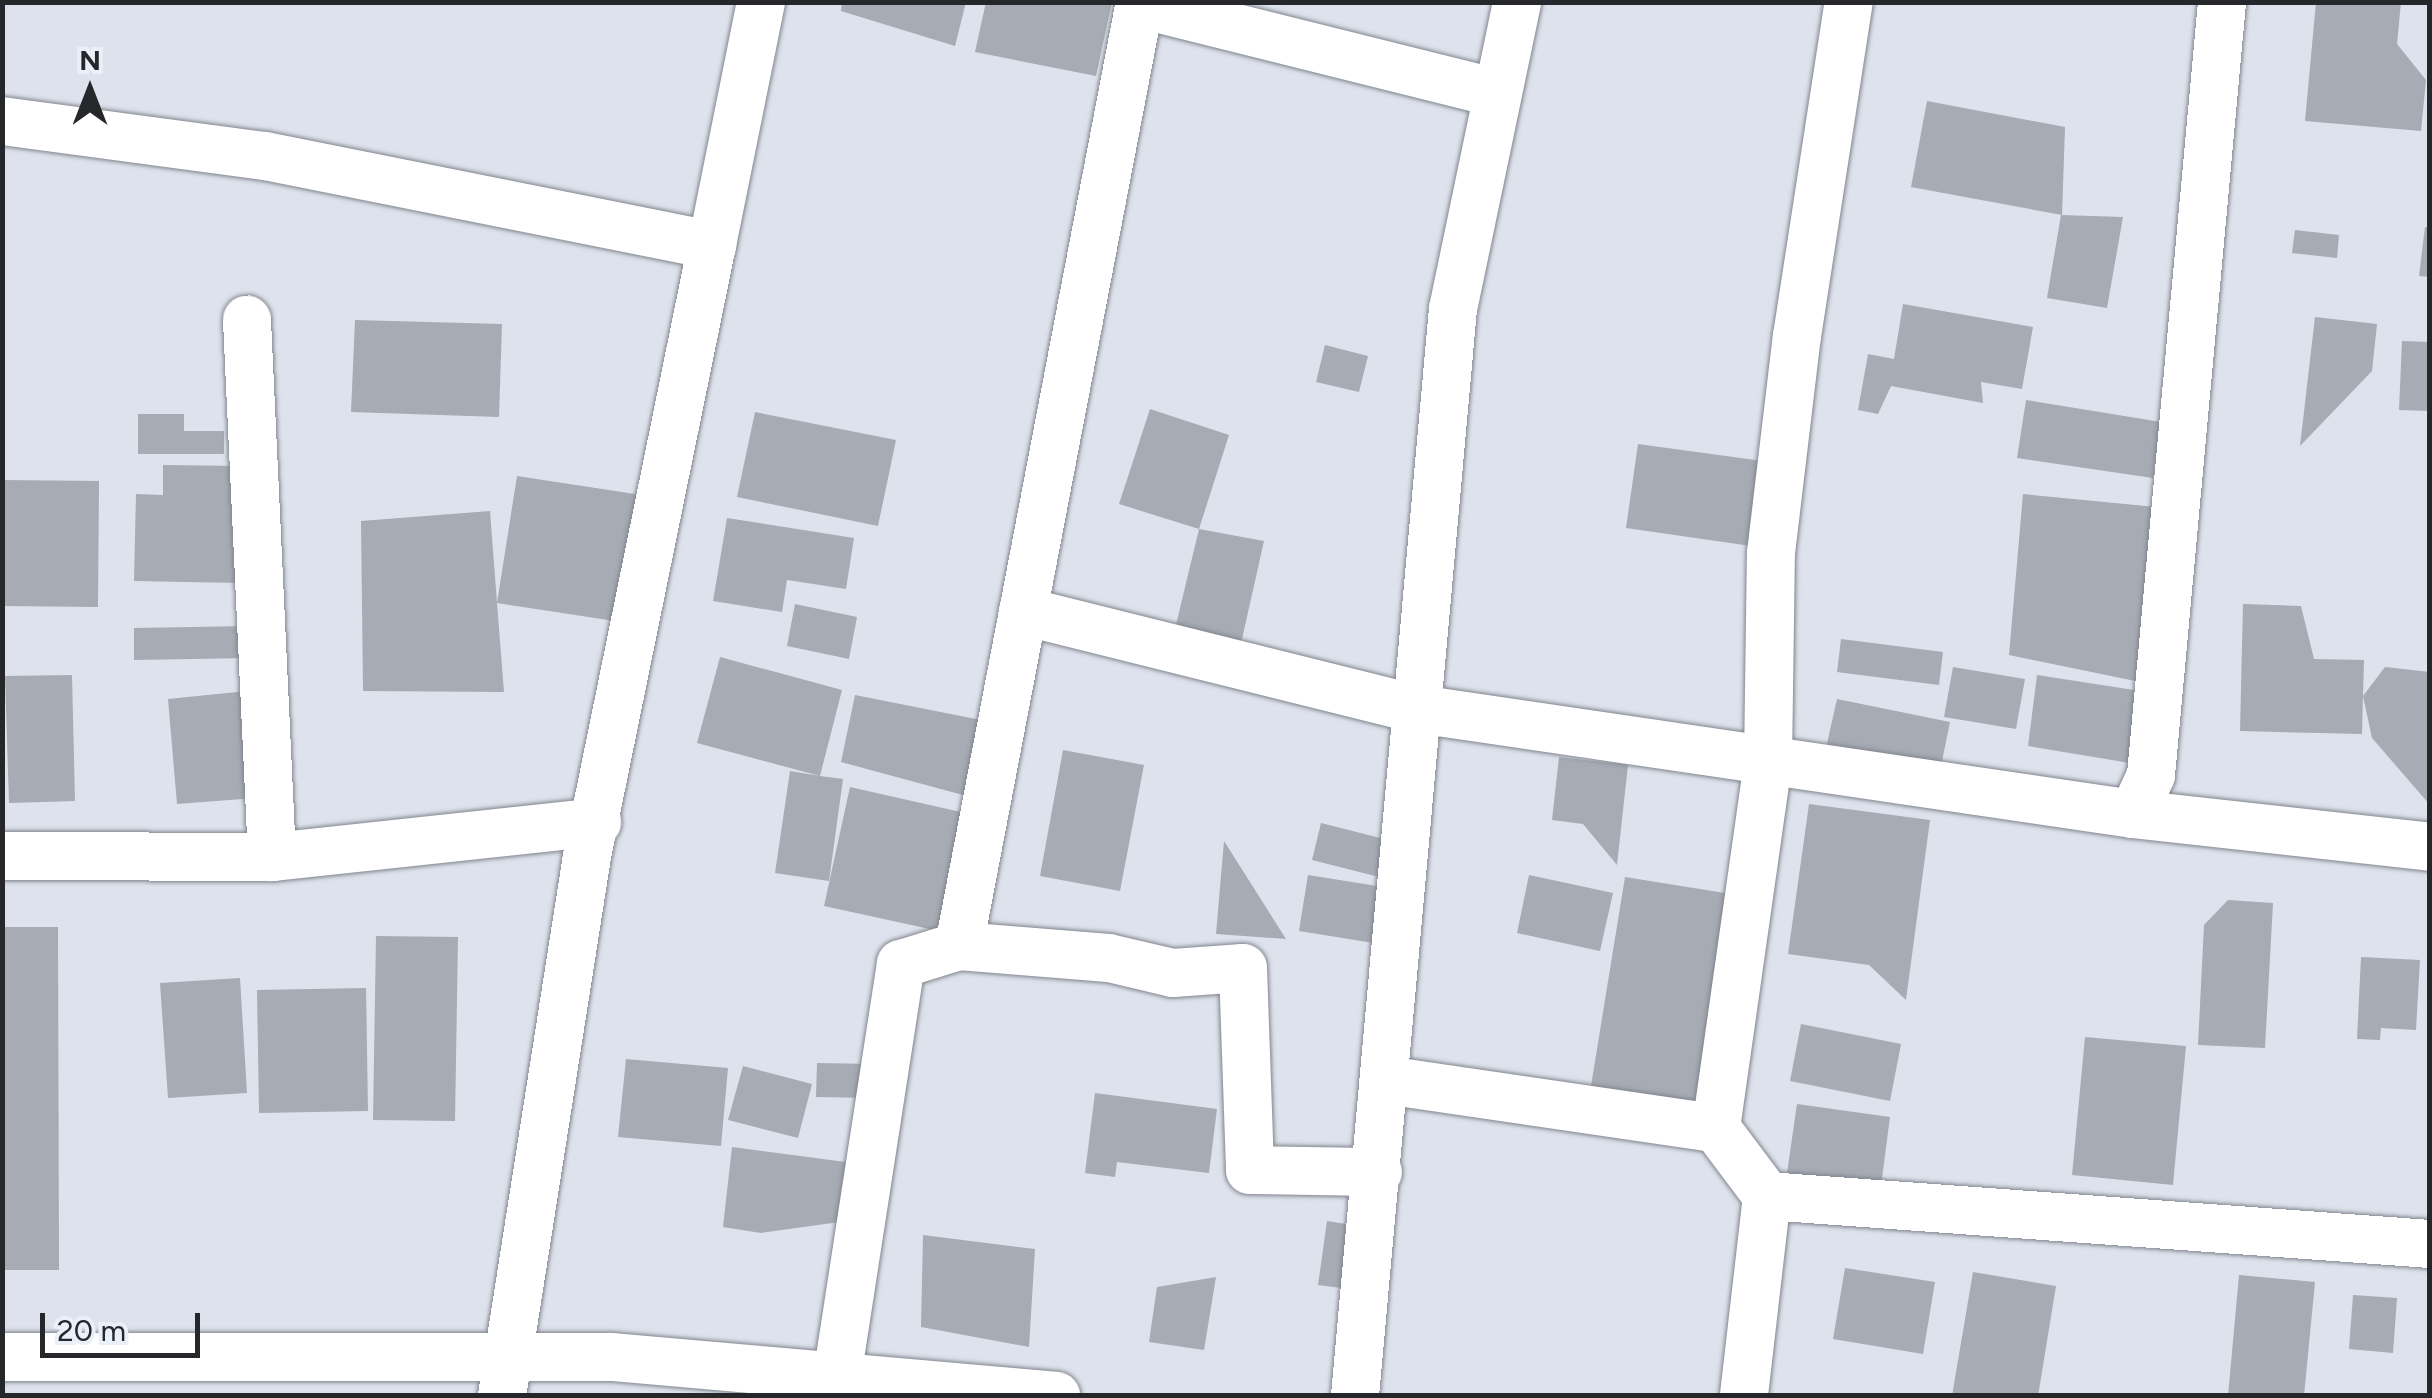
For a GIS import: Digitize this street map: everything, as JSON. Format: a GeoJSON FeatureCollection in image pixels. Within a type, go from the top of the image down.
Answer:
{"type":"FeatureCollection","features":[{"type":"Feature","properties":{"kind":"street"},"geometry":{"type":"LineString","coordinates":[[503,1376],[597,822],[761,2]]}},
{"type":"Feature","properties":{"kind":"street"},"geometry":{"type":"LineString","coordinates":[[1355,1396],[1365,1228],[1378,1172],[1411,708],[1453,309],[1517,2]]}},
{"type":"Feature","properties":{"kind":"street"},"geometry":{"type":"LineString","coordinates":[[1744,1396],[1766,1196],[1716,1128],[1768,762],[1771,553],[1849,2]]}},
{"type":"Feature","properties":{"kind":"street"},"geometry":{"type":"LineString","coordinates":[[2133,814],[2151,775],[2222,2]]}},
{"type":"Feature","properties":{"kind":"street"},"geometry":{"type":"LineString","coordinates":[[959,946],[1140,3],[1496,93]]}},
{"type":"Feature","properties":{"kind":"street"},"geometry":{"type":"LineString","coordinates":[[2,121],[265,156],[712,245]]}},
{"type":"Feature","properties":{"kind":"street"},"geometry":{"type":"LineString","coordinates":[[248,320],[272,856]]}},
{"type":"Feature","properties":{"kind":"street"},"geometry":{"type":"LineString","coordinates":[[1023,611],[1411,708],[2133,814],[2430,848]]}},
{"type":"Feature","properties":{"kind":"street"},"geometry":{"type":"LineString","coordinates":[[2,856],[272,856],[597,822]]}},
{"type":"Feature","properties":{"kind":"street"},"geometry":{"type":"LineString","coordinates":[[837,1376],[901,964],[959,946],[1109,958],[1172,973],[1243,968],[1250,1170],[1378,1172]]}},
{"type":"Feature","properties":{"kind":"street"},"geometry":{"type":"LineString","coordinates":[[1385,1080],[1716,1128]]}},
{"type":"Feature","properties":{"kind":"street"},"geometry":{"type":"LineString","coordinates":[[1766,1196],[2430,1244]]}},
{"type":"Feature","properties":{"kind":"street"},"geometry":{"type":"LineString","coordinates":[[2,1357],[503,1376],[837,1376],[1056,1396]]}},
{"type":"Feature","properties":{"kind":"building"},"geometry":{"type":"Polygon","coordinates":[[[842,2],[966,2],[955,46],[841,11],[842,2]]]}},
{"type":"Feature","properties":{"kind":"building"},"geometry":{"type":"Polygon","coordinates":[[[986,2],[1112,2],[1096,76],[975,52],[986,2]]]}},
{"type":"Feature","properties":{"kind":"building"},"geometry":{"type":"Polygon","coordinates":[[[2316,2],[2401,2],[2397,44],[2426,80],[2421,131],[2305,121],[2316,2]]]}},
{"type":"Feature","properties":{"kind":"building"},"geometry":{"type":"Polygon","coordinates":[[[1927,101],[2065,127],[2062,215],[1911,187],[1927,101]]]}},
{"type":"Feature","properties":{"kind":"building"},"geometry":{"type":"Polygon","coordinates":[[[2061,215],[2123,217],[2107,308],[2047,298],[2061,215]]]}},
{"type":"Feature","properties":{"kind":"building"},"geometry":{"type":"Polygon","coordinates":[[[2425,227],[2430,228],[2430,277],[2419,276],[2425,227]]]}},
{"type":"Feature","properties":{"kind":"building"},"geometry":{"type":"Polygon","coordinates":[[[2295,230],[2339,235],[2337,258],[2292,253],[2295,230]]]}},
{"type":"Feature","properties":{"kind":"building"},"geometry":{"type":"Polygon","coordinates":[[[1903,304],[2033,327],[2022,389],[1981,382],[1983,403],[1891,386],[1878,414],[1858,410],[1868,354],[1894,359],[1903,304]]]}},
{"type":"Feature","properties":{"kind":"building"},"geometry":{"type":"Polygon","coordinates":[[[2315,317],[2377,324],[2372,371],[2300,446],[2315,317]]]}},
{"type":"Feature","properties":{"kind":"building"},"geometry":{"type":"Polygon","coordinates":[[[355,320],[502,324],[499,417],[351,412],[355,320]]]}},
{"type":"Feature","properties":{"kind":"building"},"geometry":{"type":"Polygon","coordinates":[[[2402,341],[2430,342],[2430,411],[2399,410],[2402,341]]]}},
{"type":"Feature","properties":{"kind":"building"},"geometry":{"type":"Polygon","coordinates":[[[1325,345],[1368,356],[1359,392],[1316,382],[1325,345]]]}},
{"type":"Feature","properties":{"kind":"building"},"geometry":{"type":"Polygon","coordinates":[[[2026,400],[2161,422],[2153,478],[2017,458],[2026,400]]]}},
{"type":"Feature","properties":{"kind":"building"},"geometry":{"type":"Polygon","coordinates":[[[1150,409],[1229,435],[1199,529],[1119,504],[1150,409]]]}},
{"type":"Feature","properties":{"kind":"building"},"geometry":{"type":"Polygon","coordinates":[[[755,412],[896,440],[878,526],[737,497],[755,412]]]}},
{"type":"Feature","properties":{"kind":"building"},"geometry":{"type":"Polygon","coordinates":[[[138,414],[184,414],[184,431],[224,431],[224,454],[138,454],[138,414]]]}},
{"type":"Feature","properties":{"kind":"building"},"geometry":{"type":"Polygon","coordinates":[[[1638,444],[1770,462],[1758,547],[1626,528],[1638,444]]]}},
{"type":"Feature","properties":{"kind":"building"},"geometry":{"type":"Polygon","coordinates":[[[163,465],[242,466],[240,583],[134,581],[136,494],[163,495],[163,465]]]}},
{"type":"Feature","properties":{"kind":"building"},"geometry":{"type":"Polygon","coordinates":[[[517,476],[648,496],[628,623],[497,603],[517,476]]]}},
{"type":"Feature","properties":{"kind":"building"},"geometry":{"type":"Polygon","coordinates":[[[2,480],[99,481],[98,607],[2,606],[2,480]]]}},
{"type":"Feature","properties":{"kind":"building"},"geometry":{"type":"Polygon","coordinates":[[[2023,494],[2156,507],[2140,682],[2009,655],[2023,494]]]}},
{"type":"Feature","properties":{"kind":"building"},"geometry":{"type":"Polygon","coordinates":[[[490,511],[504,692],[363,691],[361,521],[490,511]]]}},
{"type":"Feature","properties":{"kind":"building"},"geometry":{"type":"Polygon","coordinates":[[[727,518],[854,538],[846,589],[787,580],[782,612],[713,601],[727,518]]]}},
{"type":"Feature","properties":{"kind":"building"},"geometry":{"type":"Polygon","coordinates":[[[1199,529],[1264,541],[1240,648],[1174,633],[1199,529]]]}},
{"type":"Feature","properties":{"kind":"building"},"geometry":{"type":"Polygon","coordinates":[[[795,604],[857,617],[849,659],[787,646],[795,604]]]}},
{"type":"Feature","properties":{"kind":"building"},"geometry":{"type":"Polygon","coordinates":[[[2243,604],[2301,606],[2314,659],[2364,660],[2362,734],[2240,731],[2243,604]]]}},
{"type":"Feature","properties":{"kind":"building"},"geometry":{"type":"Polygon","coordinates":[[[249,626],[250,658],[134,660],[134,628],[249,626]]]}},
{"type":"Feature","properties":{"kind":"building"},"geometry":{"type":"Polygon","coordinates":[[[1841,639],[1943,652],[1939,685],[1837,672],[1841,639]]]}},
{"type":"Feature","properties":{"kind":"building"},"geometry":{"type":"Polygon","coordinates":[[[720,657],[842,690],[820,776],[697,743],[720,657]]]}},
{"type":"Feature","properties":{"kind":"building"},"geometry":{"type":"Polygon","coordinates":[[[1953,667],[2025,679],[2016,729],[1944,717],[1953,667]]]}},
{"type":"Feature","properties":{"kind":"building"},"geometry":{"type":"Polygon","coordinates":[[[2385,667],[2430,672],[2430,805],[2372,738],[2363,696],[2385,667]]]}},
{"type":"Feature","properties":{"kind":"building"},"geometry":{"type":"Polygon","coordinates":[[[72,675],[75,801],[9,803],[5,676],[72,675]]]}},
{"type":"Feature","properties":{"kind":"building"},"geometry":{"type":"Polygon","coordinates":[[[2037,675],[2147,692],[2136,764],[2028,746],[2037,675]]]}},
{"type":"Feature","properties":{"kind":"building"},"geometry":{"type":"Polygon","coordinates":[[[247,691],[257,798],[177,804],[168,699],[247,691]]]}},
{"type":"Feature","properties":{"kind":"building"},"geometry":{"type":"Polygon","coordinates":[[[855,695],[986,721],[974,798],[841,762],[855,695]]]}},
{"type":"Feature","properties":{"kind":"building"},"geometry":{"type":"Polygon","coordinates":[[[1837,699],[1950,722],[1940,771],[1826,748],[1837,699]]]}},
{"type":"Feature","properties":{"kind":"building"},"geometry":{"type":"Polygon","coordinates":[[[1063,750],[1144,765],[1120,891],[1040,876],[1063,750]]]}},
{"type":"Feature","properties":{"kind":"building"},"geometry":{"type":"Polygon","coordinates":[[[1559,757],[1628,765],[1617,865],[1583,824],[1552,820],[1559,757]]]}},
{"type":"Feature","properties":{"kind":"building"},"geometry":{"type":"Polygon","coordinates":[[[790,771],[843,779],[829,881],[775,873],[790,771]]]}},
{"type":"Feature","properties":{"kind":"building"},"geometry":{"type":"Polygon","coordinates":[[[850,787],[974,815],[948,933],[824,906],[850,787]]]}},
{"type":"Feature","properties":{"kind":"building"},"geometry":{"type":"Polygon","coordinates":[[[1809,804],[1930,820],[1906,1000],[1869,965],[1788,954],[1809,804]]]}},
{"type":"Feature","properties":{"kind":"building"},"geometry":{"type":"Polygon","coordinates":[[[1321,823],[1392,841],[1383,878],[1312,860],[1321,823]]]}},
{"type":"Feature","properties":{"kind":"building"},"geometry":{"type":"Polygon","coordinates":[[[1224,841],[1286,939],[1216,934],[1224,841]]]}},
{"type":"Feature","properties":{"kind":"building"},"geometry":{"type":"Polygon","coordinates":[[[1308,875],[1396,889],[1386,945],[1299,931],[1308,875]]]}},
{"type":"Feature","properties":{"kind":"building"},"geometry":{"type":"Polygon","coordinates":[[[1529,875],[1613,893],[1600,951],[1517,933],[1529,875]]]}},
{"type":"Feature","properties":{"kind":"building"},"geometry":{"type":"Polygon","coordinates":[[[1625,877],[1731,894],[1696,1103],[1591,1086],[1625,877]]]}},
{"type":"Feature","properties":{"kind":"building"},"geometry":{"type":"Polygon","coordinates":[[[2228,900],[2273,903],[2265,1048],[2198,1045],[2204,925],[2228,900]]]}},
{"type":"Feature","properties":{"kind":"building"},"geometry":{"type":"Polygon","coordinates":[[[2,927],[58,927],[59,1270],[2,1270],[2,927]]]}},
{"type":"Feature","properties":{"kind":"building"},"geometry":{"type":"Polygon","coordinates":[[[376,936],[458,937],[455,1121],[373,1120],[376,936]]]}},
{"type":"Feature","properties":{"kind":"building"},"geometry":{"type":"Polygon","coordinates":[[[2361,957],[2420,960],[2416,1030],[2381,1028],[2380,1040],[2357,1039],[2361,957]]]}},
{"type":"Feature","properties":{"kind":"building"},"geometry":{"type":"Polygon","coordinates":[[[240,978],[247,1093],[168,1098],[160,983],[240,978]]]}},
{"type":"Feature","properties":{"kind":"building"},"geometry":{"type":"Polygon","coordinates":[[[366,988],[368,1111],[259,1113],[257,990],[366,988]]]}},
{"type":"Feature","properties":{"kind":"building"},"geometry":{"type":"Polygon","coordinates":[[[1801,1024],[1901,1044],[1890,1101],[1790,1081],[1801,1024]]]}},
{"type":"Feature","properties":{"kind":"building"},"geometry":{"type":"Polygon","coordinates":[[[2085,1037],[2186,1046],[2173,1185],[2072,1175],[2085,1037]]]}},
{"type":"Feature","properties":{"kind":"building"},"geometry":{"type":"Polygon","coordinates":[[[626,1059],[728,1068],[721,1146],[618,1137],[626,1059]]]}},
{"type":"Feature","properties":{"kind":"building"},"geometry":{"type":"Polygon","coordinates":[[[817,1063],[874,1064],[873,1098],[816,1097],[817,1063]]]}},
{"type":"Feature","properties":{"kind":"building"},"geometry":{"type":"Polygon","coordinates":[[[743,1066],[812,1084],[798,1138],[728,1120],[743,1066]]]}},
{"type":"Feature","properties":{"kind":"building"},"geometry":{"type":"Polygon","coordinates":[[[1095,1093],[1217,1109],[1209,1173],[1117,1162],[1115,1177],[1085,1173],[1095,1093]]]}},
{"type":"Feature","properties":{"kind":"building"},"geometry":{"type":"Polygon","coordinates":[[[1797,1104],[1890,1117],[1881,1186],[1787,1173],[1797,1104]]]}},
{"type":"Feature","properties":{"kind":"building"},"geometry":{"type":"Polygon","coordinates":[[[732,1147],[861,1164],[861,1219],[761,1233],[723,1227],[732,1147]]]}},
{"type":"Feature","properties":{"kind":"building"},"geometry":{"type":"Polygon","coordinates":[[[1327,1221],[1365,1227],[1356,1290],[1318,1285],[1327,1221]]]}},
{"type":"Feature","properties":{"kind":"building"},"geometry":{"type":"Polygon","coordinates":[[[923,1235],[1035,1249],[1029,1347],[921,1327],[923,1235]]]}},
{"type":"Feature","properties":{"kind":"building"},"geometry":{"type":"Polygon","coordinates":[[[1845,1268],[1935,1282],[1923,1354],[1833,1339],[1845,1268]]]}},
{"type":"Feature","properties":{"kind":"building"},"geometry":{"type":"Polygon","coordinates":[[[1973,1272],[2056,1286],[2038,1396],[1952,1396],[1973,1272]]]}},
{"type":"Feature","properties":{"kind":"building"},"geometry":{"type":"Polygon","coordinates":[[[2239,1275],[2315,1282],[2304,1396],[2228,1396],[2239,1275]]]}},
{"type":"Feature","properties":{"kind":"building"},"geometry":{"type":"Polygon","coordinates":[[[1216,1277],[1204,1350],[1149,1342],[1157,1287],[1216,1277]]]}},
{"type":"Feature","properties":{"kind":"building"},"geometry":{"type":"Polygon","coordinates":[[[2353,1295],[2397,1298],[2393,1353],[2349,1349],[2353,1295]]]}}]}
